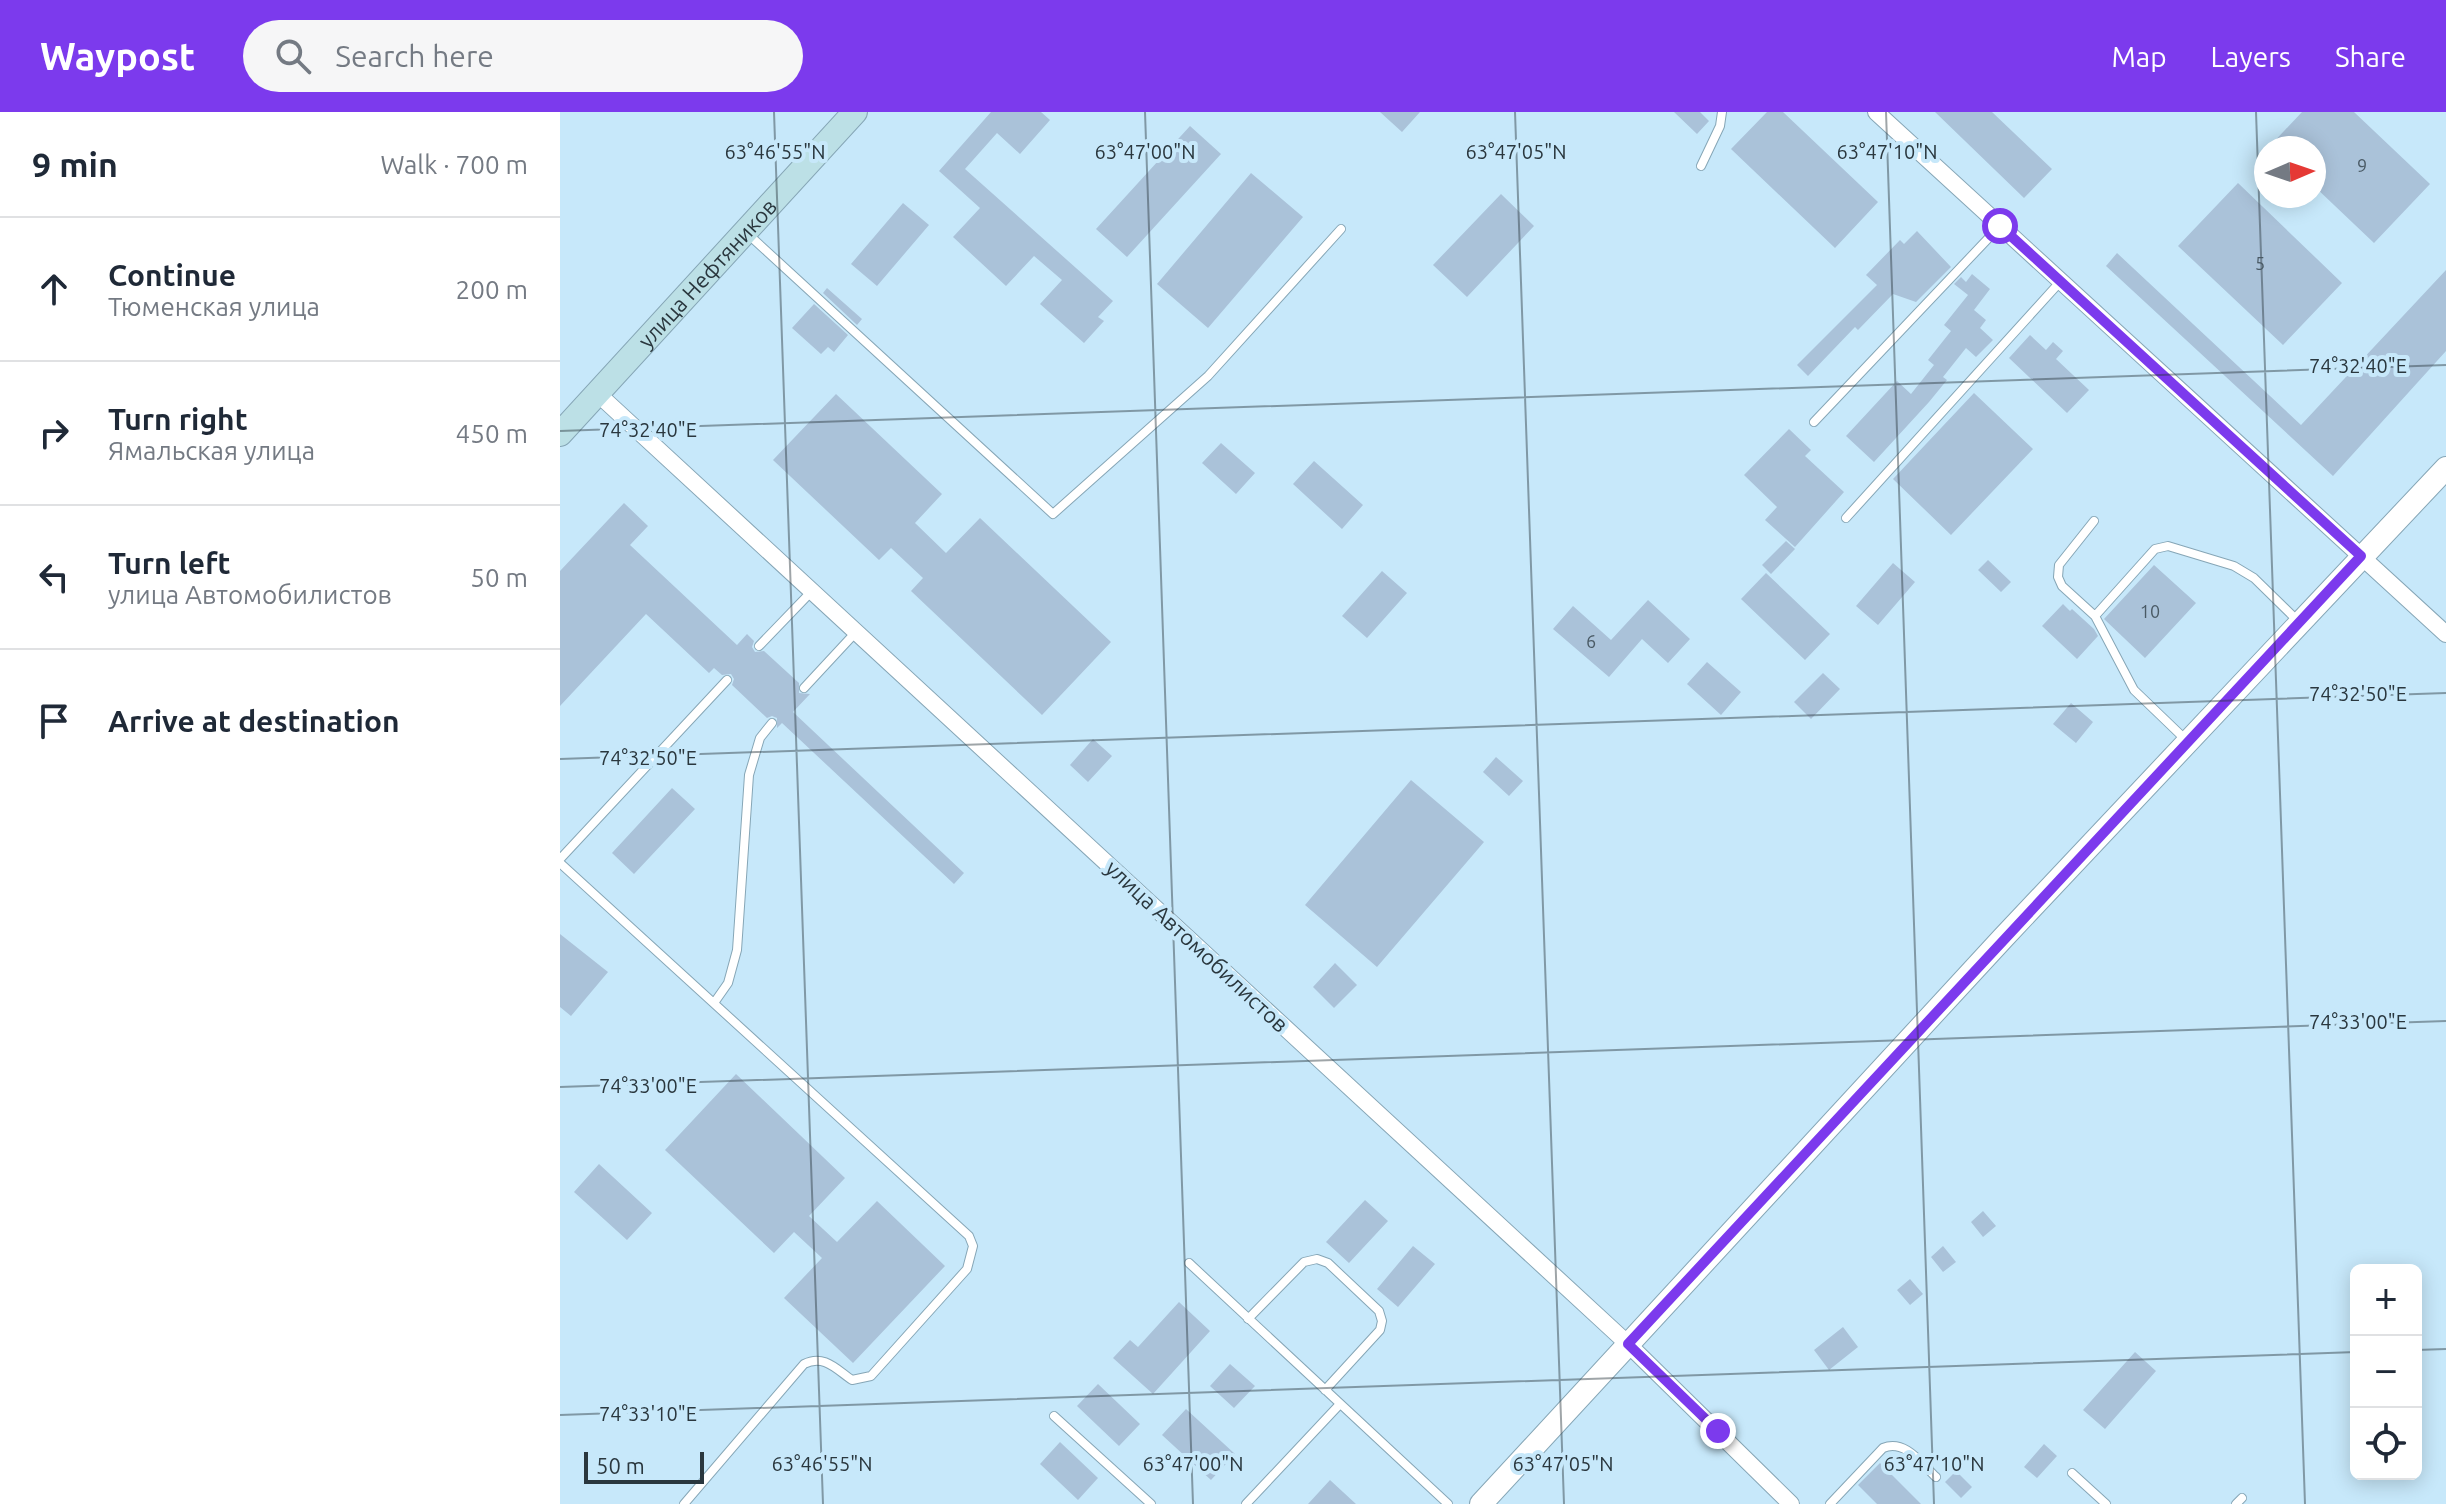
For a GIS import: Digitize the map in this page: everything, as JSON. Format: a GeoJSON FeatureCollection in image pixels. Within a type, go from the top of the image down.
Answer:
{"type":"FeatureCollection","features":[{"type":"Feature","properties":{"kind":"main road","name":"улица Нефтяников"},"geometry":{"type":"LineString","coordinates":[[560,434],[855,112]]}},
{"type":"Feature","properties":{"kind":"street"},"geometry":{"type":"LineString","coordinates":[[1876,112],[2446,634]]}},
{"type":"Feature","properties":{"kind":"street","name":"улица Автомобилистов"},"geometry":{"type":"LineString","coordinates":[[597,393],[1628,1344],[1791,1504]]}},
{"type":"Feature","properties":{"kind":"street"},"geometry":{"type":"LineString","coordinates":[[1481,1504],[2188,741],[2446,468]]}},
{"type":"Feature","properties":{"kind":"lane"},"geometry":{"type":"LineString","coordinates":[[1701,166],[1720,126],[1722,112]]}},
{"type":"Feature","properties":{"kind":"lane"},"geometry":{"type":"LineString","coordinates":[[1814,422],[2000,226]]}},
{"type":"Feature","properties":{"kind":"lane"},"geometry":{"type":"LineString","coordinates":[[745,231],[1053,514],[1208,376],[1341,229]]}},
{"type":"Feature","properties":{"kind":"lane"},"geometry":{"type":"LineString","coordinates":[[1846,518],[2060,282]]}},
{"type":"Feature","properties":{"kind":"lane"},"geometry":{"type":"LineString","coordinates":[[2094,521],[2057,569],[2062,586],[2095,616],[2134,690],[2188,741]]}},
{"type":"Feature","properties":{"kind":"lane"},"geometry":{"type":"LineString","coordinates":[[2095,616],[2155,549],[2168,546],[2243,571],[2265,587],[2299,622]]}},
{"type":"Feature","properties":{"kind":"lane"},"geometry":{"type":"LineString","coordinates":[[759,646],[812,591]]}},
{"type":"Feature","properties":{"kind":"lane"},"geometry":{"type":"LineString","coordinates":[[804,688],[856,632]]}},
{"type":"Feature","properties":{"kind":"lane"},"geometry":{"type":"LineString","coordinates":[[684,1504],[804,1364],[815,1359],[826,1361],[852,1380],[871,1376],[967,1269],[973,1246],[969,1236],[560,861],[727,680]]}},
{"type":"Feature","properties":{"kind":"lane"},"geometry":{"type":"LineString","coordinates":[[714,1003],[728,983],[737,950],[749,775],[760,738],[772,723]]}},
{"type":"Feature","properties":{"kind":"lane"},"geometry":{"type":"LineString","coordinates":[[1248,1319],[1304,1262],[1317,1259],[1328,1263],[1379,1311],[1382,1321],[1380,1330],[1325,1390]]}},
{"type":"Feature","properties":{"kind":"lane"},"geometry":{"type":"LineString","coordinates":[[1189,1263],[1448,1504]]}},
{"type":"Feature","properties":{"kind":"lane"},"geometry":{"type":"LineString","coordinates":[[1246,1504],[1340,1404]]}},
{"type":"Feature","properties":{"kind":"lane"},"geometry":{"type":"LineString","coordinates":[[1054,1416],[1151,1504]]}},
{"type":"Feature","properties":{"kind":"lane"},"geometry":{"type":"LineString","coordinates":[[1830,1504],[1883,1448],[1892,1445],[1902,1445],[1936,1477]]}},
{"type":"Feature","properties":{"kind":"lane"},"geometry":{"type":"LineString","coordinates":[[2072,1473],[2106,1504]]}},
{"type":"Feature","properties":{"kind":"building"},"geometry":{"type":"Polygon","coordinates":[[[991,112],[1041,112],[1050,120],[1020,154],[997,133],[965,169],[1113,301],[1098,317],[1104,321],[1084,343],[1040,304],[1062,280],[1034,256],[1006,286],[953,237],[980,208],[939,171],[991,112]]]}},
{"type":"Feature","properties":{"kind":"building"},"geometry":{"type":"Polygon","coordinates":[[[1380,112],[1420,112],[1402,132],[1380,112]]]}},
{"type":"Feature","properties":{"kind":"building"},"geometry":{"type":"Polygon","coordinates":[[[1674,112],[1700,112],[1709,121],[1697,134],[1674,112]]]}},
{"type":"Feature","properties":{"kind":"building"},"geometry":{"type":"Polygon","coordinates":[[[1767,112],[1783,112],[1878,202],[1835,248],[1731,149],[1767,112]]]}},
{"type":"Feature","properties":{"kind":"building"},"geometry":{"type":"Polygon","coordinates":[[[1935,112],[1992,112],[2052,169],[2024,198],[1935,112]]]}},
{"type":"Feature","properties":{"kind":"building"},"geometry":{"type":"Polygon","coordinates":[[[2302,112],[2354,112],[2430,184],[2374,243],[2326,197],[2326,136],[2279,136],[2302,112]]]}},
{"type":"Feature","properties":{"kind":"building"},"geometry":{"type":"Polygon","coordinates":[[[1190,126],[1221,154],[1127,257],[1096,229],[1190,126]]]}},
{"type":"Feature","properties":{"kind":"building"},"geometry":{"type":"Polygon","coordinates":[[[1251,173],[1303,217],[1208,328],[1157,284],[1251,173]]]}},
{"type":"Feature","properties":{"kind":"building"},"geometry":{"type":"Polygon","coordinates":[[[2238,183],[2254,198],[2254,208],[2264,208],[2342,283],[2283,345],[2178,246],[2238,183]]]}},
{"type":"Feature","properties":{"kind":"building"},"geometry":{"type":"Polygon","coordinates":[[[1501,194],[1534,226],[1467,297],[1433,265],[1501,194]]]}},
{"type":"Feature","properties":{"kind":"building"},"geometry":{"type":"Polygon","coordinates":[[[903,203],[929,225],[877,286],[851,264],[903,203]]]}},
{"type":"Feature","properties":{"kind":"building"},"geometry":{"type":"Polygon","coordinates":[[[1917,231],[1951,267],[1916,302],[1893,294],[1858,330],[1855,327],[1808,376],[1797,365],[1877,285],[1866,275],[1900,240],[1904,244],[1917,231]]]}},
{"type":"Feature","properties":{"kind":"building"},"geometry":{"type":"Polygon","coordinates":[[[2117,253],[2301,425],[2446,270],[2446,351],[2333,476],[2106,266],[2117,253]]]}},
{"type":"Feature","properties":{"kind":"building"},"geometry":{"type":"Polygon","coordinates":[[[1972,274],[1990,289],[1974,310],[1986,320],[1980,328],[1993,340],[1976,357],[1966,348],[1943,377],[1947,380],[1874,462],[1846,436],[1897,381],[1911,394],[1934,365],[1928,360],[1951,331],[1944,325],[1968,295],[1954,284],[1961,277],[1966,282],[1972,274]]]}},
{"type":"Feature","properties":{"kind":"building"},"geometry":{"type":"Polygon","coordinates":[[[827,288],[862,319],[857,325],[823,293],[827,288]]]}},
{"type":"Feature","properties":{"kind":"building"},"geometry":{"type":"Polygon","coordinates":[[[814,304],[848,335],[834,352],[828,347],[821,354],[792,328],[814,304]]]}},
{"type":"Feature","properties":{"kind":"building"},"geometry":{"type":"Polygon","coordinates":[[[2030,335],[2046,350],[2053,342],[2063,351],[2056,359],[2089,390],[2067,413],[2009,358],[2030,335]]]}},
{"type":"Feature","properties":{"kind":"building"},"geometry":{"type":"Polygon","coordinates":[[[1974,393],[2033,449],[1951,535],[1893,479],[1974,393]]]}},
{"type":"Feature","properties":{"kind":"building"},"geometry":{"type":"Polygon","coordinates":[[[836,394],[942,494],[915,523],[946,553],[980,518],[1111,642],[1042,715],[911,591],[923,578],[891,548],[879,560],[773,460],[836,394]]]}},
{"type":"Feature","properties":{"kind":"building"},"geometry":{"type":"Polygon","coordinates":[[[1789,429],[1811,450],[1805,456],[1844,492],[1795,547],[1765,520],[1777,507],[1744,475],[1789,429]]]}},
{"type":"Feature","properties":{"kind":"building"},"geometry":{"type":"Polygon","coordinates":[[[1221,443],[1255,473],[1236,494],[1202,463],[1221,443]]]}},
{"type":"Feature","properties":{"kind":"building"},"geometry":{"type":"Polygon","coordinates":[[[1314,461],[1363,505],[1342,529],[1293,484],[1314,461]]]}},
{"type":"Feature","properties":{"kind":"building"},"geometry":{"type":"Polygon","coordinates":[[[624,503],[648,526],[630,545],[737,645],[747,634],[754,641],[752,647],[755,652],[764,651],[799,683],[799,693],[810,694],[793,712],[964,873],[954,884],[782,723],[777,728],[777,718],[767,718],[732,685],[734,679],[731,674],[722,675],[714,668],[709,673],[646,614],[560,706],[560,571],[624,503]]]}},
{"type":"Feature","properties":{"kind":"building"},"geometry":{"type":"Polygon","coordinates":[[[1786,541],[1795,549],[1771,574],[1762,565],[1786,541]]]}},
{"type":"Feature","properties":{"kind":"building"},"geometry":{"type":"Polygon","coordinates":[[[1988,560],[2011,582],[2001,592],[1978,570],[1988,560]]]}},
{"type":"Feature","properties":{"kind":"building"},"geometry":{"type":"Polygon","coordinates":[[[1893,563],[1915,582],[1878,625],[1856,606],[1893,563]]]}},
{"type":"Feature","properties":{"kind":"building"},"geometry":{"type":"Polygon","coordinates":[[[2154,565],[2196,603],[2145,658],[2104,619],[2154,565]]]}},
{"type":"Feature","properties":{"kind":"building"},"geometry":{"type":"Polygon","coordinates":[[[1382,571],[1407,593],[1367,638],[1342,616],[1382,571]]]}},
{"type":"Feature","properties":{"kind":"building"},"geometry":{"type":"Polygon","coordinates":[[[1766,573],[1830,634],[1805,660],[1741,599],[1766,573]]]}},
{"type":"Feature","properties":{"kind":"building"},"geometry":{"type":"Polygon","coordinates":[[[1648,600],[1690,639],[1668,663],[1642,639],[1609,677],[1553,629],[1573,606],[1611,640],[1648,600]]]}},
{"type":"Feature","properties":{"kind":"building"},"geometry":{"type":"Polygon","coordinates":[[[2063,604],[2094,629],[2098,636],[2077,659],[2042,626],[2063,604]]]}},
{"type":"Feature","properties":{"kind":"building"},"geometry":{"type":"Polygon","coordinates":[[[1707,662],[1741,692],[1721,715],[1687,684],[1707,662]]]}},
{"type":"Feature","properties":{"kind":"building"},"geometry":{"type":"Polygon","coordinates":[[[1823,673],[1840,689],[1811,719],[1794,702],[1823,673]]]}},
{"type":"Feature","properties":{"kind":"building"},"geometry":{"type":"Polygon","coordinates":[[[2071,703],[2093,722],[2076,743],[2053,724],[2071,703]]]}},
{"type":"Feature","properties":{"kind":"building"},"geometry":{"type":"Polygon","coordinates":[[[1093,739],[1112,756],[1088,782],[1070,765],[1093,739]]]}},
{"type":"Feature","properties":{"kind":"building"},"geometry":{"type":"Polygon","coordinates":[[[1496,757],[1523,781],[1509,796],[1483,772],[1496,757]]]}},
{"type":"Feature","properties":{"kind":"building"},"geometry":{"type":"Polygon","coordinates":[[[1411,780],[1484,842],[1377,967],[1305,905],[1411,780]]]}},
{"type":"Feature","properties":{"kind":"building"},"geometry":{"type":"Polygon","coordinates":[[[672,788],[695,809],[634,874],[612,853],[672,788]]]}},
{"type":"Feature","properties":{"kind":"building"},"geometry":{"type":"Polygon","coordinates":[[[560,934],[608,972],[571,1016],[560,1007],[560,934]]]}},
{"type":"Feature","properties":{"kind":"building"},"geometry":{"type":"Polygon","coordinates":[[[1335,963],[1357,985],[1334,1008],[1313,987],[1335,963]]]}},
{"type":"Feature","properties":{"kind":"building"},"geometry":{"type":"Polygon","coordinates":[[[736,1074],[845,1178],[809,1216],[837,1242],[877,1201],[945,1266],[853,1363],[784,1298],[822,1258],[794,1232],[774,1253],[665,1150],[736,1074]]]}},
{"type":"Feature","properties":{"kind":"building"},"geometry":{"type":"Polygon","coordinates":[[[599,1164],[652,1213],[627,1240],[574,1192],[599,1164]]]}},
{"type":"Feature","properties":{"kind":"building"},"geometry":{"type":"Polygon","coordinates":[[[1365,1200],[1388,1221],[1349,1263],[1326,1242],[1365,1200]]]}},
{"type":"Feature","properties":{"kind":"building"},"geometry":{"type":"Polygon","coordinates":[[[1983,1211],[1996,1226],[1983,1237],[1971,1222],[1983,1211]]]}},
{"type":"Feature","properties":{"kind":"building"},"geometry":{"type":"Polygon","coordinates":[[[1413,1246],[1435,1264],[1398,1307],[1377,1289],[1413,1246]]]}},
{"type":"Feature","properties":{"kind":"building"},"geometry":{"type":"Polygon","coordinates":[[[1943,1246],[1956,1262],[1943,1272],[1931,1257],[1943,1246]]]}},
{"type":"Feature","properties":{"kind":"building"},"geometry":{"type":"Polygon","coordinates":[[[1910,1279],[1923,1294],[1910,1305],[1897,1290],[1910,1279]]]}},
{"type":"Feature","properties":{"kind":"building"},"geometry":{"type":"Polygon","coordinates":[[[1179,1302],[1210,1331],[1153,1394],[1113,1358],[1130,1340],[1138,1347],[1179,1302]]]}},
{"type":"Feature","properties":{"kind":"building"},"geometry":{"type":"Polygon","coordinates":[[[1843,1327],[1858,1347],[1829,1370],[1814,1350],[1843,1327]]]}},
{"type":"Feature","properties":{"kind":"building"},"geometry":{"type":"Polygon","coordinates":[[[2135,1352],[2156,1371],[2105,1429],[2083,1410],[2135,1352]]]}},
{"type":"Feature","properties":{"kind":"building"},"geometry":{"type":"Polygon","coordinates":[[[1230,1364],[1255,1386],[1234,1408],[1210,1386],[1230,1364]]]}},
{"type":"Feature","properties":{"kind":"building"},"geometry":{"type":"Polygon","coordinates":[[[1098,1384],[1140,1424],[1119,1446],[1077,1406],[1098,1384]]]}},
{"type":"Feature","properties":{"kind":"building"},"geometry":{"type":"Polygon","coordinates":[[[1186,1409],[1235,1454],[1211,1480],[1162,1435],[1186,1409]]]}},
{"type":"Feature","properties":{"kind":"building"},"geometry":{"type":"Polygon","coordinates":[[[1060,1442],[1098,1478],[1078,1500],[1040,1464],[1060,1442]]]}},
{"type":"Feature","properties":{"kind":"building"},"geometry":{"type":"Polygon","coordinates":[[[2044,1444],[2057,1456],[2037,1478],[2024,1467],[2044,1444]]]}},
{"type":"Feature","properties":{"kind":"building"},"geometry":{"type":"Polygon","coordinates":[[[1880,1463],[1921,1504],[1877,1504],[1858,1485],[1880,1463]]]}},
{"type":"Feature","properties":{"kind":"building"},"geometry":{"type":"Polygon","coordinates":[[[1956,1471],[1972,1487],[1961,1498],[1945,1482],[1956,1471]]]}},
{"type":"Feature","properties":{"kind":"building"},"geometry":{"type":"Polygon","coordinates":[[[1330,1480],[1356,1504],[1308,1504],[1330,1480]]]}},
{"type":"Feature","properties":{"kind":"route"},"geometry":{"type":"LineString","coordinates":[[1718,1431],[1628,1344],[2361,556],[2000,226]]}}]}
